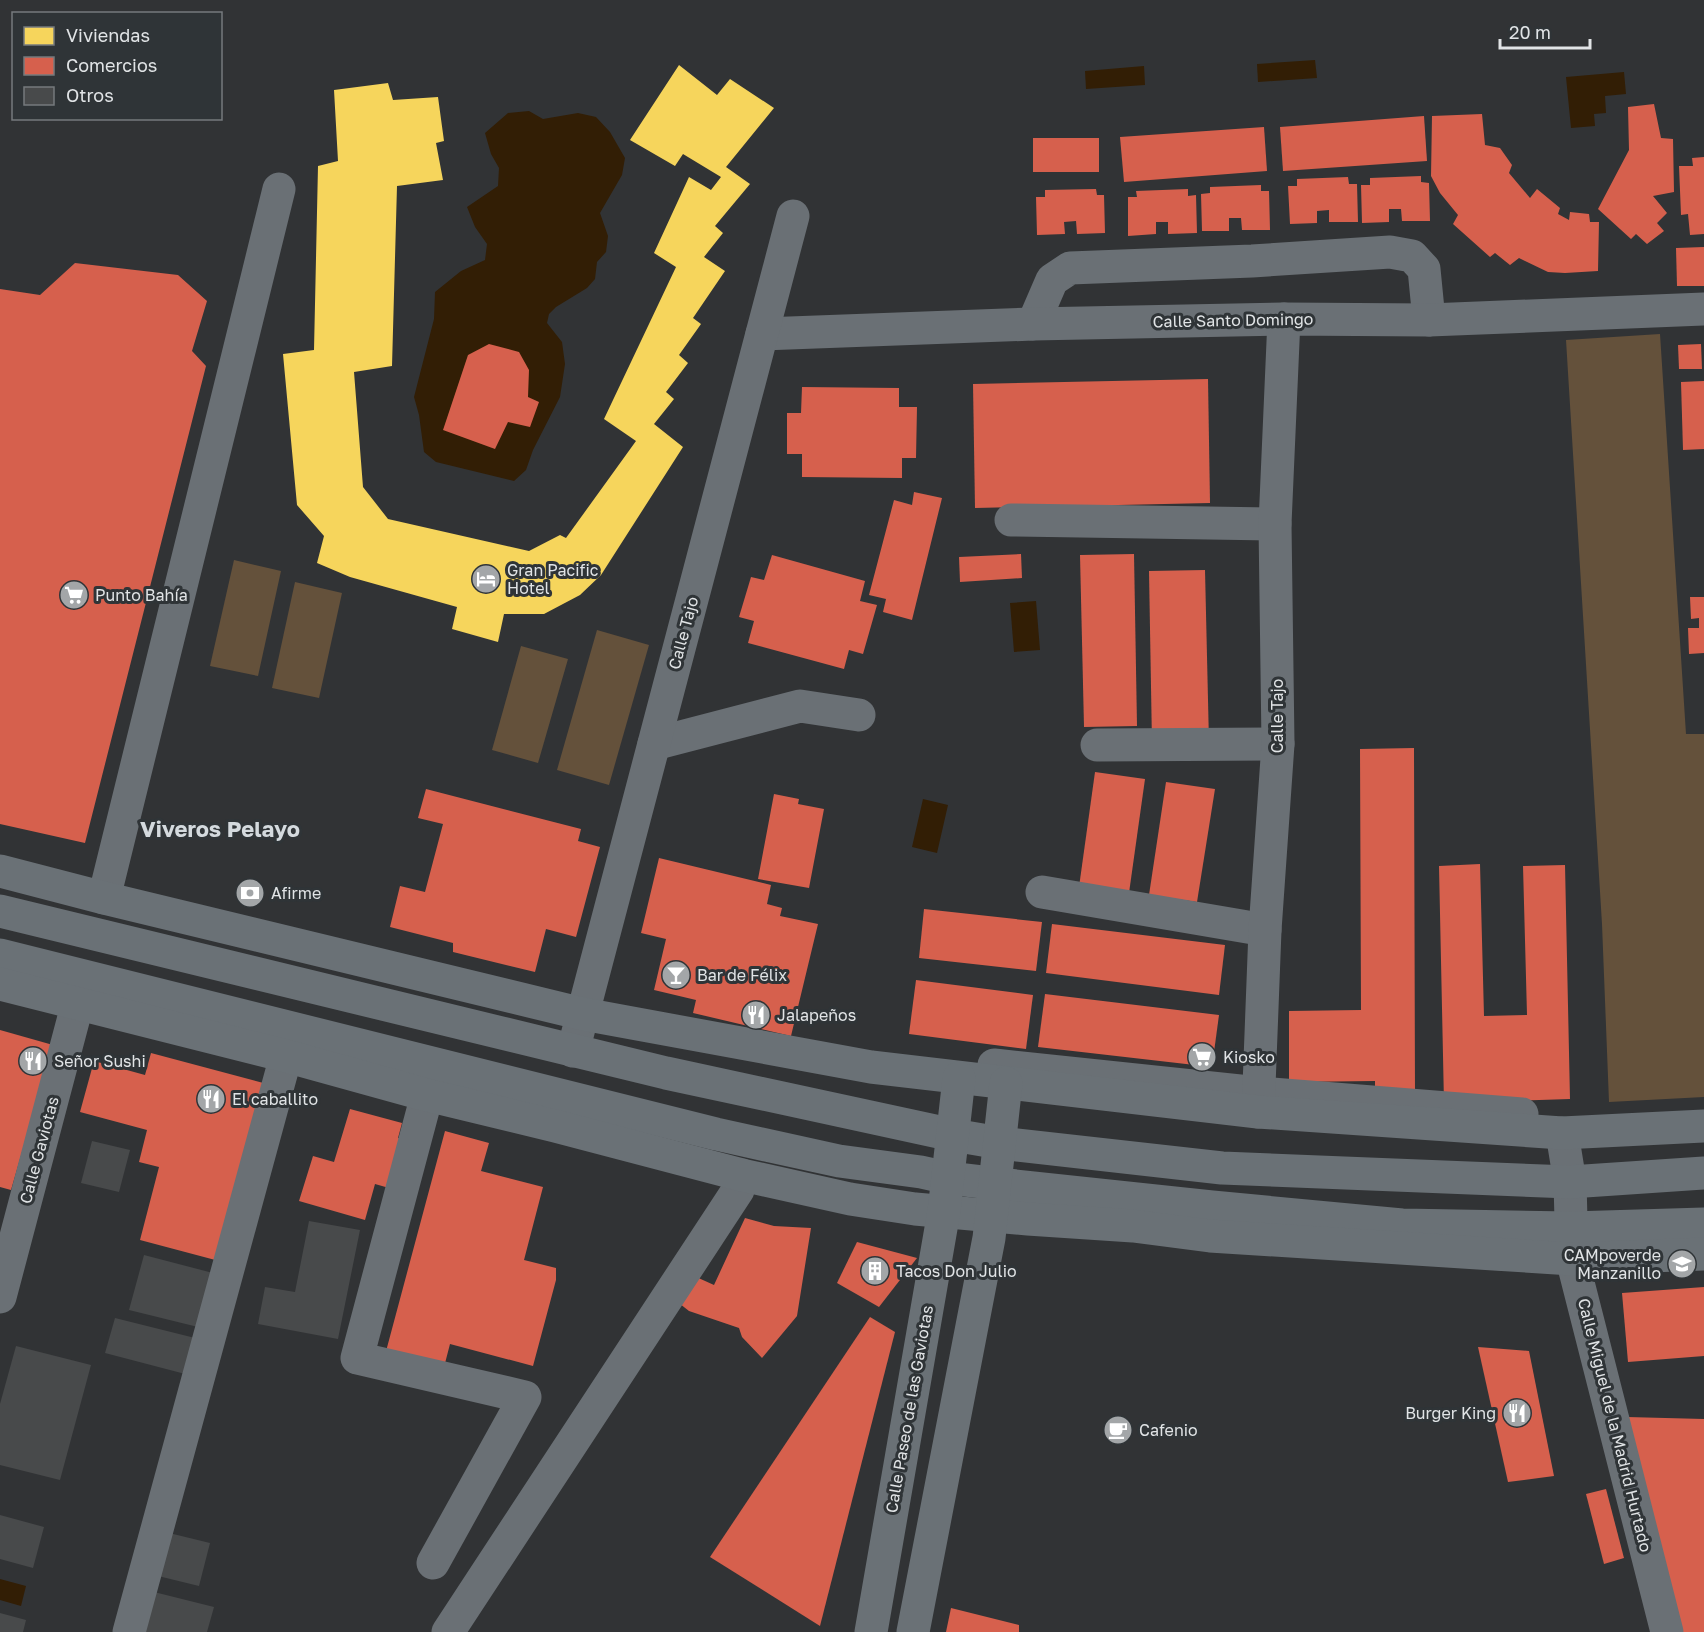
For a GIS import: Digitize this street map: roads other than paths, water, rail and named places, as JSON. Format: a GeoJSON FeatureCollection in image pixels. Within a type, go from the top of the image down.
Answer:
{"type":"FeatureCollection","features":[{"type":"Feature","properties":{"kind":"main road"},"geometry":{"type":"LineString","coordinates":[[0,871],[106,891],[585,1007],[871,1067],[1006,1083],[1259,1103],[1562,1133],[1704,1126]]}},
{"type":"Feature","properties":{"kind":"main road"},"geometry":{"type":"LineString","coordinates":[[0,911],[666,1073],[953,1135],[1000,1143],[1222,1168],[1570,1182],[1704,1173]]}},
{"type":"Feature","properties":{"kind":"main road"},"geometry":{"type":"LineString","coordinates":[[0,955],[717,1134],[839,1161],[948,1178],[1212,1208],[1704,1254]]}},
{"type":"Feature","properties":{"kind":"main road"},"geometry":{"type":"LineString","coordinates":[[0,984],[78,1002],[427,1095],[742,1174],[850,1199],[915,1209],[1133,1226],[1210,1236],[1572,1243],[1704,1224]]}},
{"type":"Feature","properties":{"kind":"main road"},"geometry":{"type":"LineString","coordinates":[[666,1073],[871,1067]]}},
{"type":"Feature","properties":{"kind":"main road","name":"Calle Paseo de las Gaviotas"},"geometry":{"type":"LineString","coordinates":[[870,1632],[944,1211],[959,1078]]}},
{"type":"Feature","properties":{"kind":"main road"},"geometry":{"type":"LineString","coordinates":[[913,1632],[989,1238],[1006,1083]]}},
{"type":"Feature","properties":{"kind":"street"},"geometry":{"type":"LineString","coordinates":[[0,856],[106,891],[279,189]]}},
{"type":"Feature","properties":{"kind":"street","name":"Calle Tajo"},"geometry":{"type":"LineString","coordinates":[[573,1051],[794,216]]}},
{"type":"Feature","properties":{"kind":"street"},"geometry":{"type":"LineString","coordinates":[[1033,324],[1052,280],[1070,268],[1252,261],[1390,252],[1412,256],[1424,269],[1429,320]]}},
{"type":"Feature","properties":{"kind":"street","name":"Calle Santo Domingo"},"geometry":{"type":"LineString","coordinates":[[762,334],[1033,324],[1284,319],[1429,320],[1704,309]]}},
{"type":"Feature","properties":{"kind":"street","name":"Calle Tajo"},"geometry":{"type":"LineString","coordinates":[[1259,1103],[1265,930],[1278,744],[1275,524],[1284,319]]}},
{"type":"Feature","properties":{"kind":"street"},"geometry":{"type":"LineString","coordinates":[[1011,520],[1275,524]]}},
{"type":"Feature","properties":{"kind":"street"},"geometry":{"type":"LineString","coordinates":[[654,744],[800,706],[859,715]]}},
{"type":"Feature","properties":{"kind":"street"},"geometry":{"type":"LineString","coordinates":[[1097,745],[1278,744]]}},
{"type":"Feature","properties":{"kind":"street"},"geometry":{"type":"LineString","coordinates":[[1042,892],[1265,930]]}},
{"type":"Feature","properties":{"kind":"street","name":"Calle Gaviotas"},"geometry":{"type":"LineString","coordinates":[[0,1298],[78,1002]]}},
{"type":"Feature","properties":{"kind":"street"},"geometry":{"type":"LineString","coordinates":[[585,1007],[874,1052],[1259,1103],[1560,1117],[1704,1111]]}},
{"type":"Feature","properties":{"kind":"street"},"geometry":{"type":"LineString","coordinates":[[129,1632],[286,1056]]}},
{"type":"Feature","properties":{"kind":"street"},"geometry":{"type":"LineString","coordinates":[[427,1095],[357,1358],[525,1397],[433,1563]]}},
{"type":"Feature","properties":{"kind":"street","name":"Calle Miguel de la Madrid Hurtado"},"geometry":{"type":"LineString","coordinates":[[1562,1133],[1570,1182],[1572,1243],[1667,1632]]}},
{"type":"Feature","properties":{"kind":"street"},"geometry":{"type":"LineString","coordinates":[[448,1632],[738,1190],[742,1174]]}},
{"type":"Feature","properties":{"kind":"place","name":"Gran Pacific Hotel"},"geometry":{"type":"Point","coordinates":[486,579]}},
{"type":"Feature","properties":{"kind":"place","name":"Punto Bahía"},"geometry":{"type":"Point","coordinates":[74,595]}},
{"type":"Feature","properties":{"kind":"place","name":"Afirme"},"geometry":{"type":"Point","coordinates":[250,893]}},
{"type":"Feature","properties":{"kind":"place","name":"Bar de Félix"},"geometry":{"type":"Point","coordinates":[676,975]}},
{"type":"Feature","properties":{"kind":"place","name":"Jalapeños"},"geometry":{"type":"Point","coordinates":[756,1015]}},
{"type":"Feature","properties":{"kind":"place","name":"Kiosko"},"geometry":{"type":"Point","coordinates":[1202,1057]}},
{"type":"Feature","properties":{"kind":"place","name":"Señor Sushi"},"geometry":{"type":"Point","coordinates":[33,1061]}},
{"type":"Feature","properties":{"kind":"place","name":"El caballito"},"geometry":{"type":"Point","coordinates":[211,1099]}},
{"type":"Feature","properties":{"kind":"place","name":"CAMpoverde Manzanillo"},"geometry":{"type":"Point","coordinates":[1682,1264]}},
{"type":"Feature","properties":{"kind":"place","name":"Tacos Don Julio"},"geometry":{"type":"Point","coordinates":[875,1271]}},
{"type":"Feature","properties":{"kind":"place","name":"Burger King"},"geometry":{"type":"Point","coordinates":[1517,1413]}},
{"type":"Feature","properties":{"kind":"place","name":"Cafenio"},"geometry":{"type":"Point","coordinates":[1118,1430]}},
{"type":"Feature","properties":{"kind":"district","name":"Viveros Pelayo"},"geometry":{"type":"Point","coordinates":[220,828]}}]}
